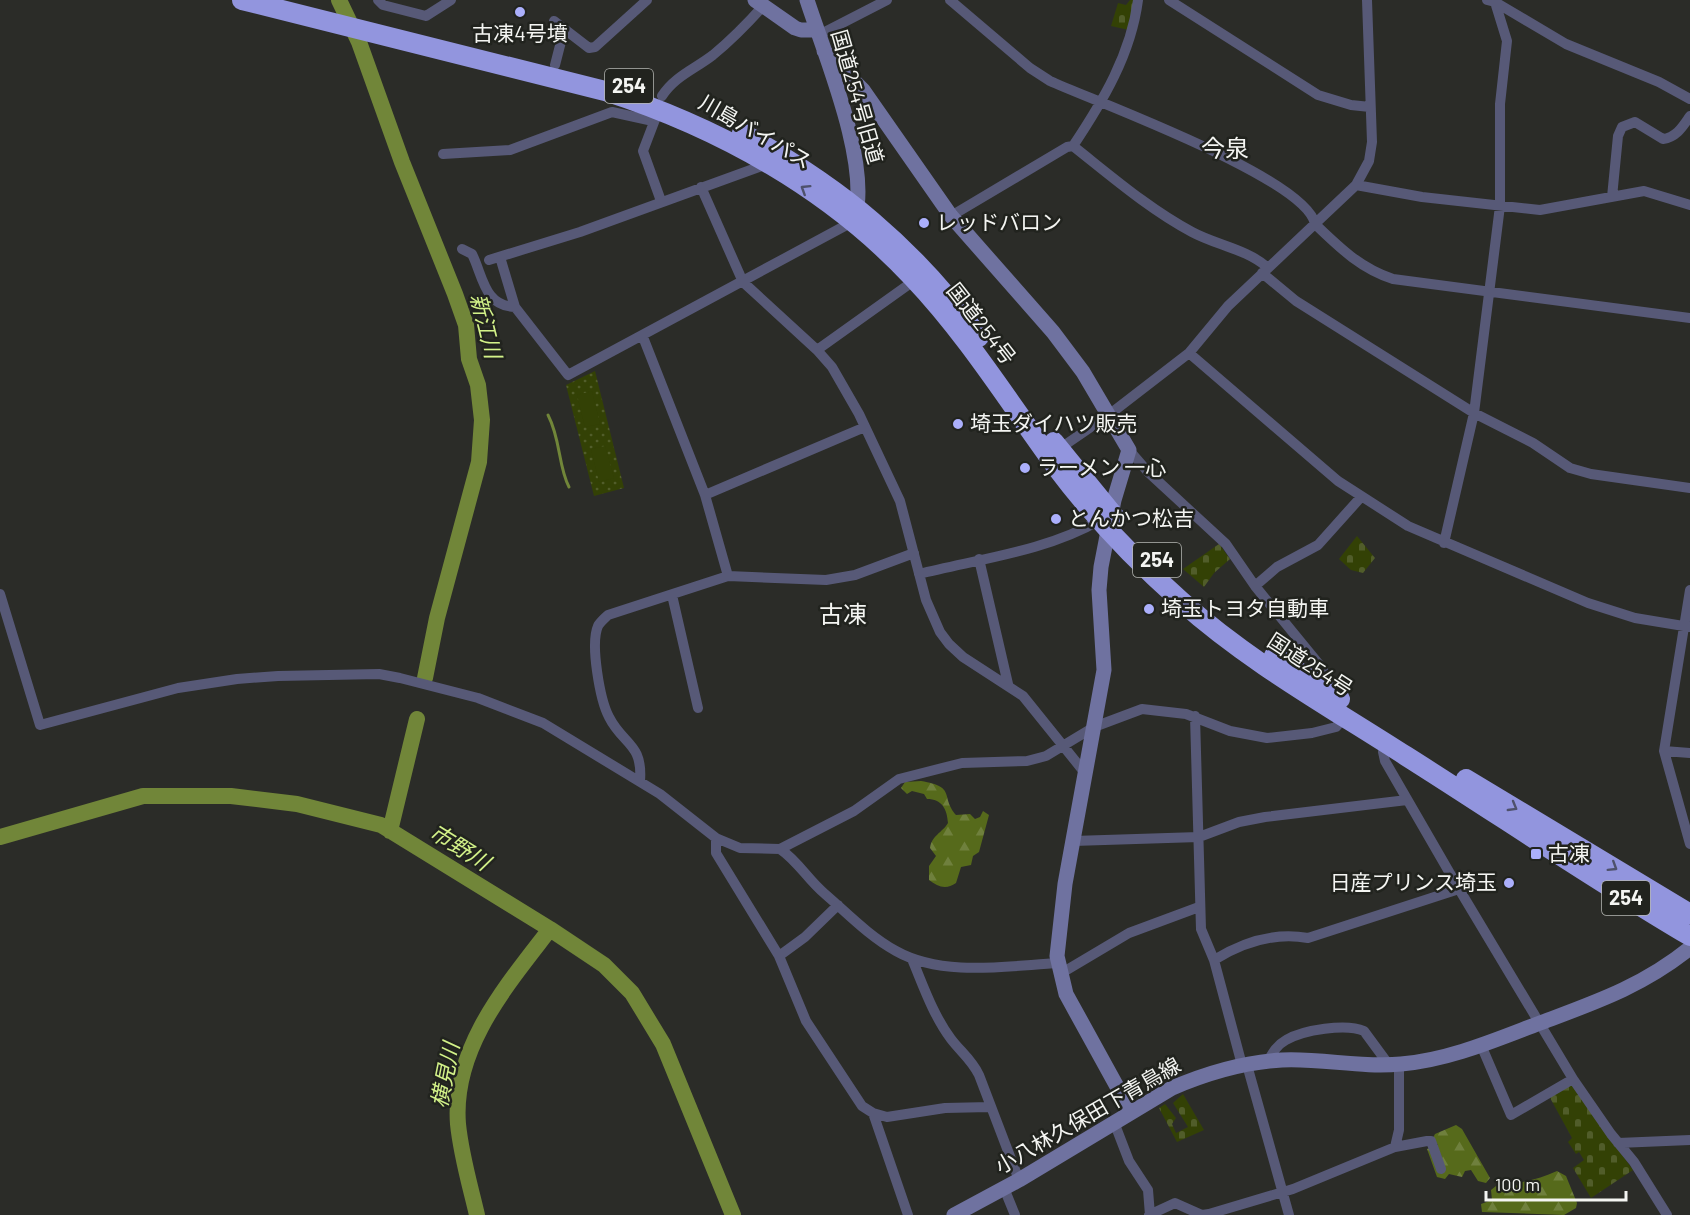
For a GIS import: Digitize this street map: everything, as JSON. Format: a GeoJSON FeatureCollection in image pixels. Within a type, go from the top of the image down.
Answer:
{"type":"FeatureCollection","features":[{"type":"Feature","properties":{"kind":"highway","name":"川島バイパス"},"geometry":{"type":"LineString","coordinates":[[242,0],[296,5],[605,91],[658,109],[720,121],[798,166],[856,214]]}},
{"type":"Feature","properties":{"kind":"highway","name":"川島バイパス"},"geometry":{"type":"LineString","coordinates":[[380,28],[555,65],[715,133],[856,214]]}},
{"type":"Feature","properties":{"kind":"highway","name":"国道254号"},"geometry":{"type":"LineString","coordinates":[[856,214],[972,349],[1057,467],[1180,600],[1226,638],[1268,668],[1563,859],[1690,936]]}},
{"type":"Feature","properties":{"kind":"highway","name":"国道254号"},"geometry":{"type":"LineString","coordinates":[[856,214],[904,249],[954,304],[1059,449],[1107,521],[1163,566],[1210,609],[1277,658],[1484,790],[1690,914]]}},
{"type":"Feature","properties":{"kind":"street"},"geometry":{"type":"LineString","coordinates":[[378,0],[383,5],[426,15],[451,0]]}},
{"type":"Feature","properties":{"kind":"street"},"geometry":{"type":"LineString","coordinates":[[554,21],[589,48],[595,46],[647,0]]}},
{"type":"Feature","properties":{"kind":"street","name":"国道254号旧道"},"geometry":{"type":"LineString","coordinates":[[807,0],[857,162],[856,214]]}},
{"type":"Feature","properties":{"kind":"street"},"geometry":{"type":"LineString","coordinates":[[661,201],[643,151],[658,109],[677,78],[711,56],[740,31],[759,3],[801,30],[818,33],[887,0]]}},
{"type":"Feature","properties":{"kind":"street"},"geometry":{"type":"LineString","coordinates":[[950,0],[1041,76],[1240,162],[1284,191],[1314,217],[1316,224],[1350,258],[1372,272],[1393,279],[1690,318]]}},
{"type":"Feature","properties":{"kind":"street"},"geometry":{"type":"LineString","coordinates":[[951,216],[1067,147],[1073,146],[1102,103],[1133,30],[1138,0]]}},
{"type":"Feature","properties":{"kind":"street"},"geometry":{"type":"LineString","coordinates":[[1170,0],[1318,95],[1351,105],[1370,107]]}},
{"type":"Feature","properties":{"kind":"street"},"geometry":{"type":"LineString","coordinates":[[1059,449],[1110,414],[1189,353],[1209,327],[1264,270],[1356,185],[1369,161],[1372,142],[1367,0]]}},
{"type":"Feature","properties":{"kind":"street"},"geometry":{"type":"LineString","coordinates":[[1491,1],[1566,44],[1650,78],[1690,99]]}},
{"type":"Feature","properties":{"kind":"street"},"geometry":{"type":"LineString","coordinates":[[1444,543],[1474,413],[1500,206],[1500,104],[1507,41],[1491,1]]}},
{"type":"Feature","properties":{"kind":"street"},"geometry":{"type":"LineString","coordinates":[[555,65],[564,30]]}},
{"type":"Feature","properties":{"kind":"street"},"geometry":{"type":"LineString","coordinates":[[824,51],[870,98],[951,216],[1053,332],[1110,414],[1130,450],[1148,472],[1216,533],[1322,668],[1333,694]]}},
{"type":"Feature","properties":{"kind":"street"},"geometry":{"type":"LineString","coordinates":[[443,154],[510,150],[612,112],[658,109]]}},
{"type":"Feature","properties":{"kind":"street"},"geometry":{"type":"LineString","coordinates":[[1612,197],[1618,136],[1622,127],[1635,122],[1663,139],[1680,131],[1690,116]]}},
{"type":"Feature","properties":{"kind":"street"},"geometry":{"type":"LineString","coordinates":[[1073,146],[1121,184],[1190,231],[1244,254],[1296,301],[1474,413],[1533,443],[1569,468],[1591,474],[1690,488]]}},
{"type":"Feature","properties":{"kind":"street"},"geometry":{"type":"LineString","coordinates":[[767,164],[580,232],[494,259],[515,307],[568,375],[743,282],[856,214]]}},
{"type":"Feature","properties":{"kind":"street"},"geometry":{"type":"LineString","coordinates":[[1356,185],[1411,195],[1500,206],[1552,209],[1644,191],[1690,205]]}},
{"type":"Feature","properties":{"kind":"street"},"geometry":{"type":"LineString","coordinates":[[701,188],[743,282],[817,350],[842,383],[900,501],[934,619],[949,645],[1023,696],[1085,773]]}},
{"type":"Feature","properties":{"kind":"street"},"geometry":{"type":"LineString","coordinates":[[462,249],[472,254],[488,296],[504,307],[515,307]]}},
{"type":"Feature","properties":{"kind":"street"},"geometry":{"type":"LineString","coordinates":[[817,350],[915,280]]}},
{"type":"Feature","properties":{"kind":"street"},"geometry":{"type":"LineString","coordinates":[[643,337],[705,495],[728,576]]}},
{"type":"Feature","properties":{"kind":"street"},"geometry":{"type":"LineString","coordinates":[[1189,353],[1299,450],[1361,496],[1407,526],[1588,603],[1635,618],[1686,627]]}},
{"type":"Feature","properties":{"kind":"street"},"geometry":{"type":"LineString","coordinates":[[705,495],[865,427]]}},
{"type":"Feature","properties":{"kind":"street"},"geometry":{"type":"LineString","coordinates":[[1130,450],[1107,521],[1099,590],[1104,657],[1057,939],[1059,969],[1074,1010],[1131,1112]]}},
{"type":"Feature","properties":{"kind":"street"},"geometry":{"type":"LineString","coordinates":[[1256,586],[1277,567],[1318,544],[1361,496]]}},
{"type":"Feature","properties":{"kind":"street"},"geometry":{"type":"LineString","coordinates":[[919,573],[1029,548],[1107,521]]}},
{"type":"Feature","properties":{"kind":"street"},"geometry":{"type":"LineString","coordinates":[[640,781],[639,757],[634,746],[610,720],[605,708],[597,662],[598,626],[608,615],[728,576],[826,580],[855,575],[914,553]]}},
{"type":"Feature","properties":{"kind":"street"},"geometry":{"type":"LineString","coordinates":[[979,559],[1008,684]]}},
{"type":"Feature","properties":{"kind":"street"},"geometry":{"type":"LineString","coordinates":[[1690,590],[1686,627],[1664,751],[1690,844]]}},
{"type":"Feature","properties":{"kind":"street"},"geometry":{"type":"LineString","coordinates":[[0,594],[40,725],[191,686],[278,676],[379,674],[454,691],[532,719],[576,741],[640,781],[716,838],[740,848],[780,849],[854,811],[899,779],[962,763],[1027,761],[1046,756],[1094,727],[1142,708],[1195,716],[1239,733],[1267,738],[1312,734],[1336,727],[1345,716]]}},
{"type":"Feature","properties":{"kind":"street"},"geometry":{"type":"LineString","coordinates":[[672,595],[698,708]]}},
{"type":"Feature","properties":{"kind":"street"},"geometry":{"type":"LineString","coordinates":[[1195,716],[1201,929],[1214,960],[1289,1215]]}},
{"type":"Feature","properties":{"kind":"street"},"geometry":{"type":"LineString","coordinates":[[1388,744],[1383,752],[1385,761],[1459,889],[1573,1079],[1634,1162],[1667,1215]]}},
{"type":"Feature","properties":{"kind":"street"},"geometry":{"type":"LineString","coordinates":[[1664,751],[1690,753]]}},
{"type":"Feature","properties":{"kind":"street"},"geometry":{"type":"LineString","coordinates":[[1073,841],[1199,837],[1239,822],[1264,817],[1407,800]]}},
{"type":"Feature","properties":{"kind":"street"},"geometry":{"type":"LineString","coordinates":[[716,838],[716,853],[779,956],[806,1021],[862,1106],[873,1113],[887,1117],[945,1108],[990,1107]]}},
{"type":"Feature","properties":{"kind":"street"},"geometry":{"type":"LineString","coordinates":[[780,849],[792,858],[814,884],[886,945],[912,959],[961,967],[1059,969],[1129,933],[1199,907]]}},
{"type":"Feature","properties":{"kind":"street"},"geometry":{"type":"LineString","coordinates":[[1214,960],[1238,945],[1287,934],[1308,938],[1459,889]]}},
{"type":"Feature","properties":{"kind":"street"},"geometry":{"type":"LineString","coordinates":[[779,956],[805,937],[838,905]]}},
{"type":"Feature","properties":{"kind":"street","name":"小八林久保田下青鳥線"},"geometry":{"type":"LineString","coordinates":[[954,1215],[1019,1180],[1172,1088],[1245,1065],[1268,1061],[1394,1065],[1444,1057],[1623,992],[1690,948]]}},
{"type":"Feature","properties":{"kind":"street"},"geometry":{"type":"LineString","coordinates":[[912,959],[951,1039],[973,1063],[1019,1180]]}},
{"type":"Feature","properties":{"kind":"street"},"geometry":{"type":"LineString","coordinates":[[1268,1061],[1277,1046],[1287,1039],[1321,1030],[1345,1028],[1364,1031],[1394,1065],[1399,1130],[1395,1147]]}},
{"type":"Feature","properties":{"kind":"street"},"geometry":{"type":"LineString","coordinates":[[1481,1045],[1511,1114],[1573,1079]]}},
{"type":"Feature","properties":{"kind":"street"},"geometry":{"type":"LineString","coordinates":[[873,1113],[908,1215]]}},
{"type":"Feature","properties":{"kind":"street"},"geometry":{"type":"LineString","coordinates":[[1114,1122],[1129,1161],[1148,1190],[1150,1215],[1175,1203],[1202,1215],[1209,1214],[1283,1192],[1395,1147],[1431,1141],[1441,1169]]}},
{"type":"Feature","properties":{"kind":"street"},"geometry":{"type":"LineString","coordinates":[[1618,1143],[1690,1140]]}},
{"type":"Feature","properties":{"kind":"street"},"geometry":{"type":"LineString","coordinates":[[1004,1188],[1015,1215]]}},
{"type":"Feature","properties":{"kind":"green space"},"geometry":{"type":"Polygon","coordinates":[[[1130,0],[1134,0],[1129,30],[1111,26],[1118,3],[1126,5],[1130,0]]]}},
{"type":"Feature","properties":{"kind":"green space"},"geometry":{"type":"Polygon","coordinates":[[[595,371],[624,488],[594,496],[566,385],[595,371]]]}},
{"type":"Feature","properties":{"kind":"green space"},"geometry":{"type":"Polygon","coordinates":[[[592,391],[600,424],[585,427],[577,395],[592,391]]]}},
{"type":"Feature","properties":{"kind":"green space"},"geometry":{"type":"Polygon","coordinates":[[[605,446],[614,478],[599,482],[591,449],[605,446]]]}},
{"type":"Feature","properties":{"kind":"green space"},"geometry":{"type":"Polygon","coordinates":[[[1357,536],[1375,558],[1363,573],[1351,570],[1339,559],[1357,536]]]}},
{"type":"Feature","properties":{"kind":"green space"},"geometry":{"type":"Polygon","coordinates":[[[1219,544],[1230,559],[1214,573],[1204,587],[1183,569],[1219,544]]]}},
{"type":"Feature","properties":{"kind":"green space"},"geometry":{"type":"Polygon","coordinates":[[[921,781],[944,789],[956,815],[970,814],[975,819],[980,817],[983,811],[989,815],[979,852],[973,856],[971,865],[961,867],[956,883],[945,887],[929,880],[929,866],[936,856],[930,848],[931,844],[948,823],[945,809],[940,803],[927,799],[924,794],[912,791],[907,794],[901,788],[905,782],[921,781]]]}},
{"type":"Feature","properties":{"kind":"green space"},"geometry":{"type":"Polygon","coordinates":[[[1570,1083],[1633,1170],[1591,1198],[1573,1168],[1584,1160],[1579,1152],[1576,1154],[1568,1142],[1572,1138],[1549,1096],[1570,1083]]]}},
{"type":"Feature","properties":{"kind":"green space"},"geometry":{"type":"Polygon","coordinates":[[[1183,1094],[1204,1130],[1177,1142],[1159,1108],[1165,1104],[1176,1118],[1172,1124],[1176,1133],[1188,1127],[1173,1103],[1183,1094]]]}},
{"type":"Feature","properties":{"kind":"green space"},"geometry":{"type":"Polygon","coordinates":[[[1456,1125],[1462,1129],[1490,1178],[1486,1183],[1478,1181],[1471,1170],[1465,1171],[1462,1177],[1449,1174],[1445,1179],[1437,1177],[1427,1149],[1438,1145],[1433,1138],[1435,1134],[1456,1125]]]}},
{"type":"Feature","properties":{"kind":"green space"},"geometry":{"type":"Polygon","coordinates":[[[1557,1171],[1566,1176],[1577,1203],[1576,1208],[1564,1215],[1482,1212],[1481,1204],[1492,1200],[1491,1190],[1496,1186],[1512,1189],[1519,1183],[1557,1171]]]}},
{"type":"Feature","properties":{"kind":"waterway","name":"新江川"},"geometry":{"type":"LineString","coordinates":[[339,0],[359,42],[402,162],[455,294],[466,325],[469,359],[478,385],[482,420],[479,462],[437,618],[425,678]]}},
{"type":"Feature","properties":{"kind":"waterway"},"geometry":{"type":"LineString","coordinates":[[548,415],[569,487]]}},
{"type":"Feature","properties":{"kind":"waterway","name":"新江川"},"geometry":{"type":"LineString","coordinates":[[390,831],[417,719]]}},
{"type":"Feature","properties":{"kind":"waterway","name":"市野川"},"geometry":{"type":"LineString","coordinates":[[0,837],[143,796],[231,796],[297,804],[381,825],[604,965],[632,993],[663,1044],[733,1215]]}},
{"type":"Feature","properties":{"kind":"waterway","name":"横見川"},"geometry":{"type":"LineString","coordinates":[[477,1215],[463,1159],[458,1124],[458,1096],[464,1069],[473,1044],[500,995],[550,929]]}},
{"type":"Feature","properties":{"kind":"place","name":"古凍4号墳"},"geometry":{"type":"Point","coordinates":[520,12]}},
{"type":"Feature","properties":{"kind":"place","name":"レッドバロン"},"geometry":{"type":"Point","coordinates":[924,223]}},
{"type":"Feature","properties":{"kind":"place","name":"埼玉ダイハツ販売"},"geometry":{"type":"Point","coordinates":[958,424]}},
{"type":"Feature","properties":{"kind":"place","name":"ラーメン 一心"},"geometry":{"type":"Point","coordinates":[1025,468]}},
{"type":"Feature","properties":{"kind":"place","name":"とんかつ松吉"},"geometry":{"type":"Point","coordinates":[1056,519]}},
{"type":"Feature","properties":{"kind":"place","name":"埼玉トヨタ自動車"},"geometry":{"type":"Point","coordinates":[1149,609]}},
{"type":"Feature","properties":{"kind":"place","name":"古凍"},"geometry":{"type":"Point","coordinates":[1536,854]}},
{"type":"Feature","properties":{"kind":"place","name":"日産プリンス埼玉"},"geometry":{"type":"Point","coordinates":[1509,883]}},
{"type":"Feature","properties":{"kind":"district","name":"今泉"},"geometry":{"type":"Point","coordinates":[1225,149]}},
{"type":"Feature","properties":{"kind":"district","name":"古凍"},"geometry":{"type":"Point","coordinates":[843,615]}}]}
